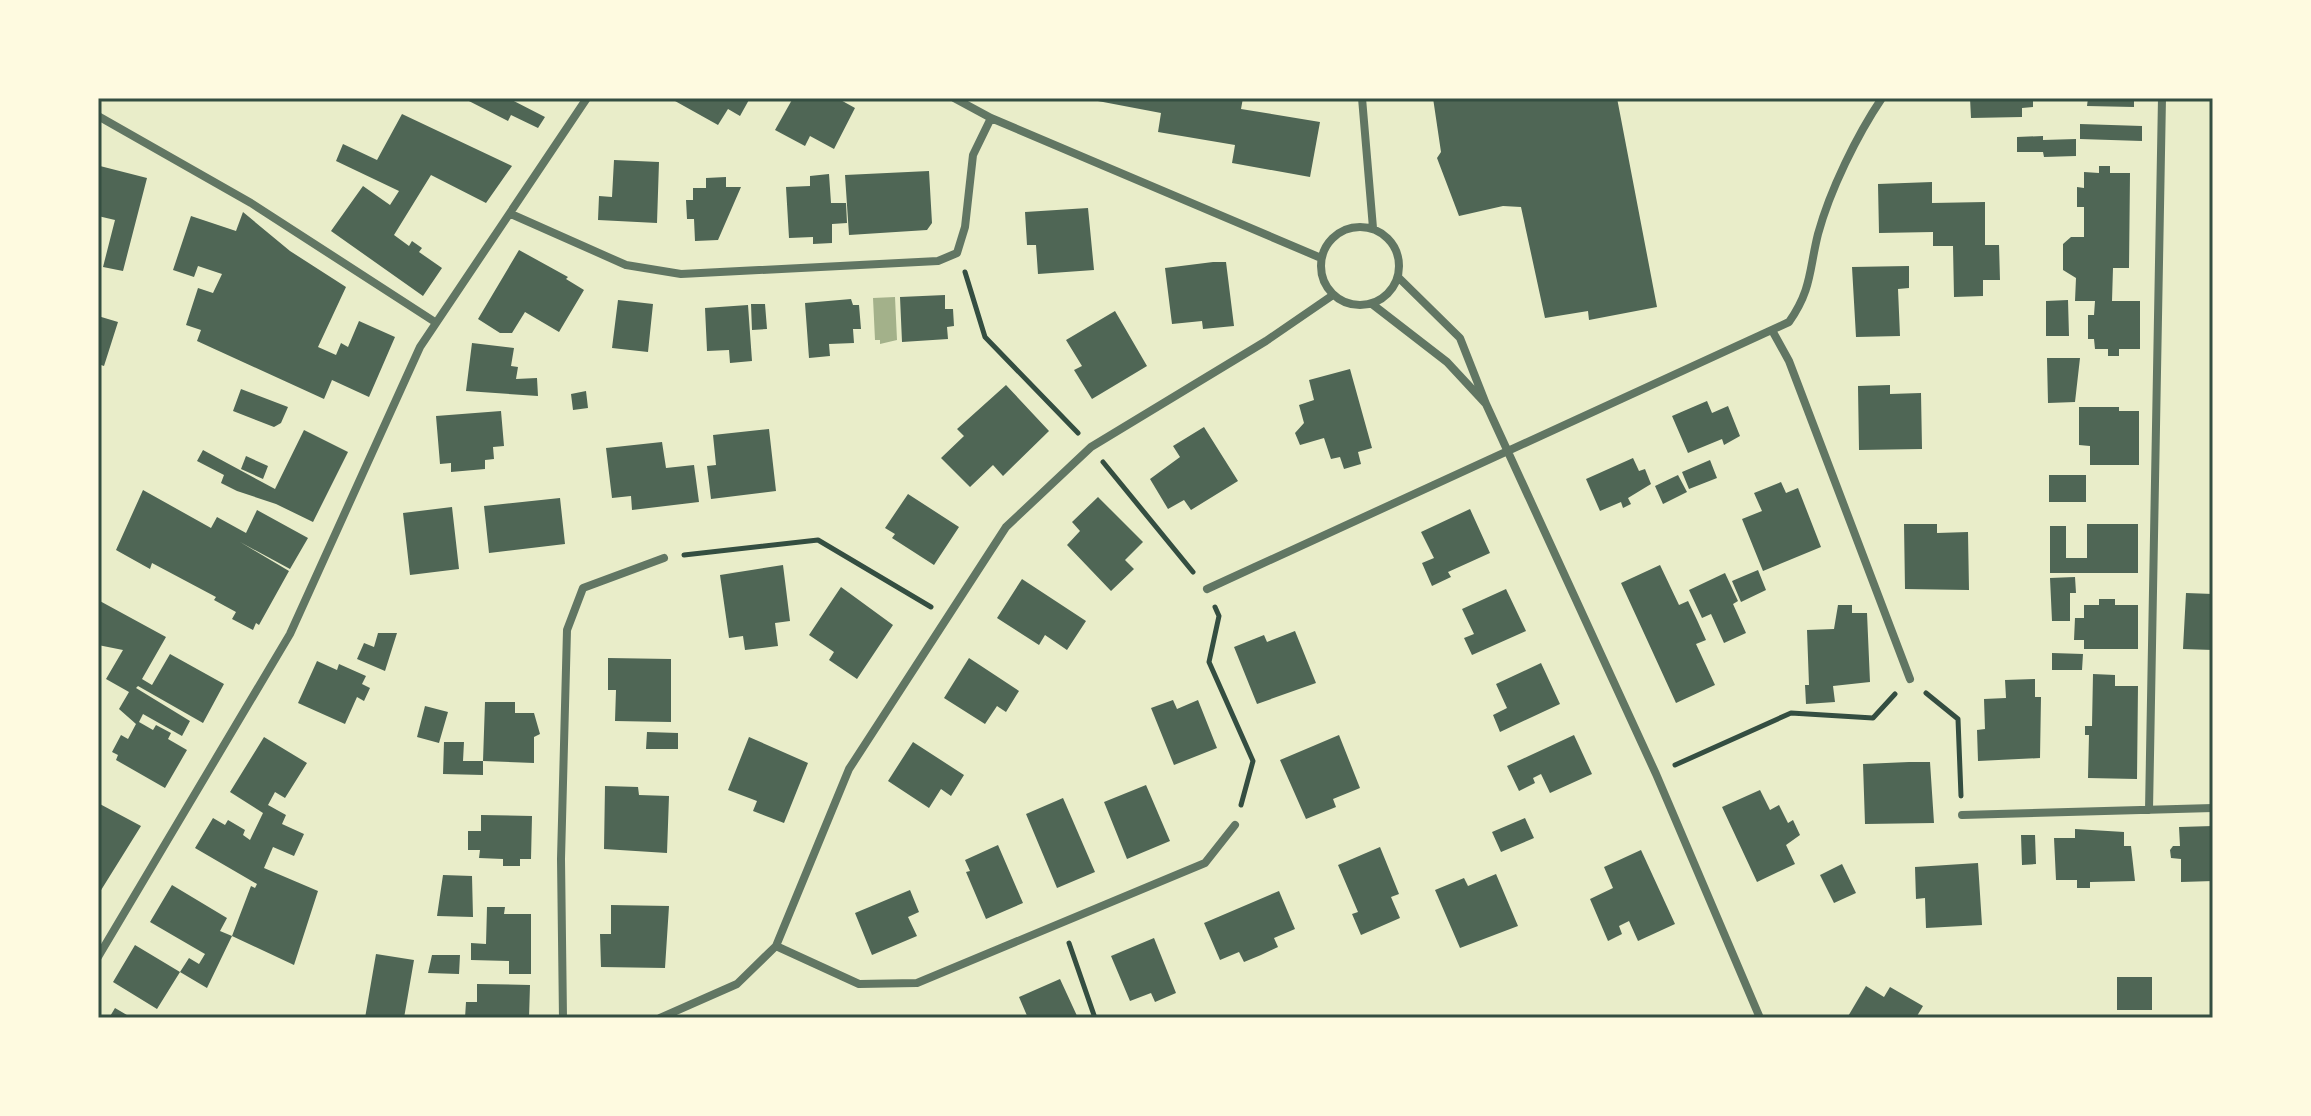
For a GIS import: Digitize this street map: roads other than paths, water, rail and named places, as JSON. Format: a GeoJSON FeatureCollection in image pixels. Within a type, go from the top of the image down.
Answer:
{"type":"FeatureCollection","features":[{"type":"Feature","properties":{"kind":"street"},"geometry":{"type":"LineString","coordinates":[[98,957],[290,634],[435,322],[587,98]]}},
{"type":"Feature","properties":{"kind":"street"},"geometry":{"type":"LineString","coordinates":[[954,98],[991,118],[1321,258]]}},
{"type":"Feature","properties":{"kind":"street"},"geometry":{"type":"LineString","coordinates":[[1362,98],[1373,228]]}},
{"type":"Feature","properties":{"kind":"street"},"geometry":{"type":"LineString","coordinates":[[1207,589],[1773,332],[1789,322],[1806,297],[1819,232],[1862,128],[1882,98]]}},
{"type":"Feature","properties":{"kind":"street"},"geometry":{"type":"LineString","coordinates":[[2149,810],[2162,98]]}},
{"type":"Feature","properties":{"kind":"street"},"geometry":{"type":"LineString","coordinates":[[98,116],[251,203],[435,322]]}},
{"type":"Feature","properties":{"kind":"street"},"geometry":{"type":"LineString","coordinates":[[511,214],[626,265],[681,274],[938,261],[957,253],[965,227],[973,155],[991,118]]}},
{"type":"Feature","properties":{"kind":"street"},"geometry":{"type":"LineString","coordinates":[[1349,227],[1373,228],[1390,239],[1400,261],[1398,277],[1388,294],[1372,304],[1355,305],[1333,295],[1323,282],[1321,258],[1330,239],[1349,227]]}},
{"type":"Feature","properties":{"kind":"street"},"geometry":{"type":"LineString","coordinates":[[1398,277],[1460,338],[1486,404],[1510,450],[1656,774],[1760,1018]]}},
{"type":"Feature","properties":{"kind":"street"},"geometry":{"type":"LineString","coordinates":[[660,1018],[737,984],[776,946],[849,769],[1006,527],[1091,447],[1266,341],[1333,295]]}},
{"type":"Feature","properties":{"kind":"street"},"geometry":{"type":"LineString","coordinates":[[1372,304],[1447,362],[1486,404]]}},
{"type":"Feature","properties":{"kind":"street"},"geometry":{"type":"LineString","coordinates":[[1773,332],[1789,361],[1910,679]]}},
{"type":"Feature","properties":{"kind":"street"},"geometry":{"type":"LineString","coordinates":[[563,1018],[561,859],[567,630],[583,588],[664,558]]}},
{"type":"Feature","properties":{"kind":"street"},"geometry":{"type":"LineString","coordinates":[[1962,815],[2213,808]]}},
{"type":"Feature","properties":{"kind":"street"},"geometry":{"type":"LineString","coordinates":[[776,946],[859,984],[917,983],[1205,863],[1235,825]]}}]}
